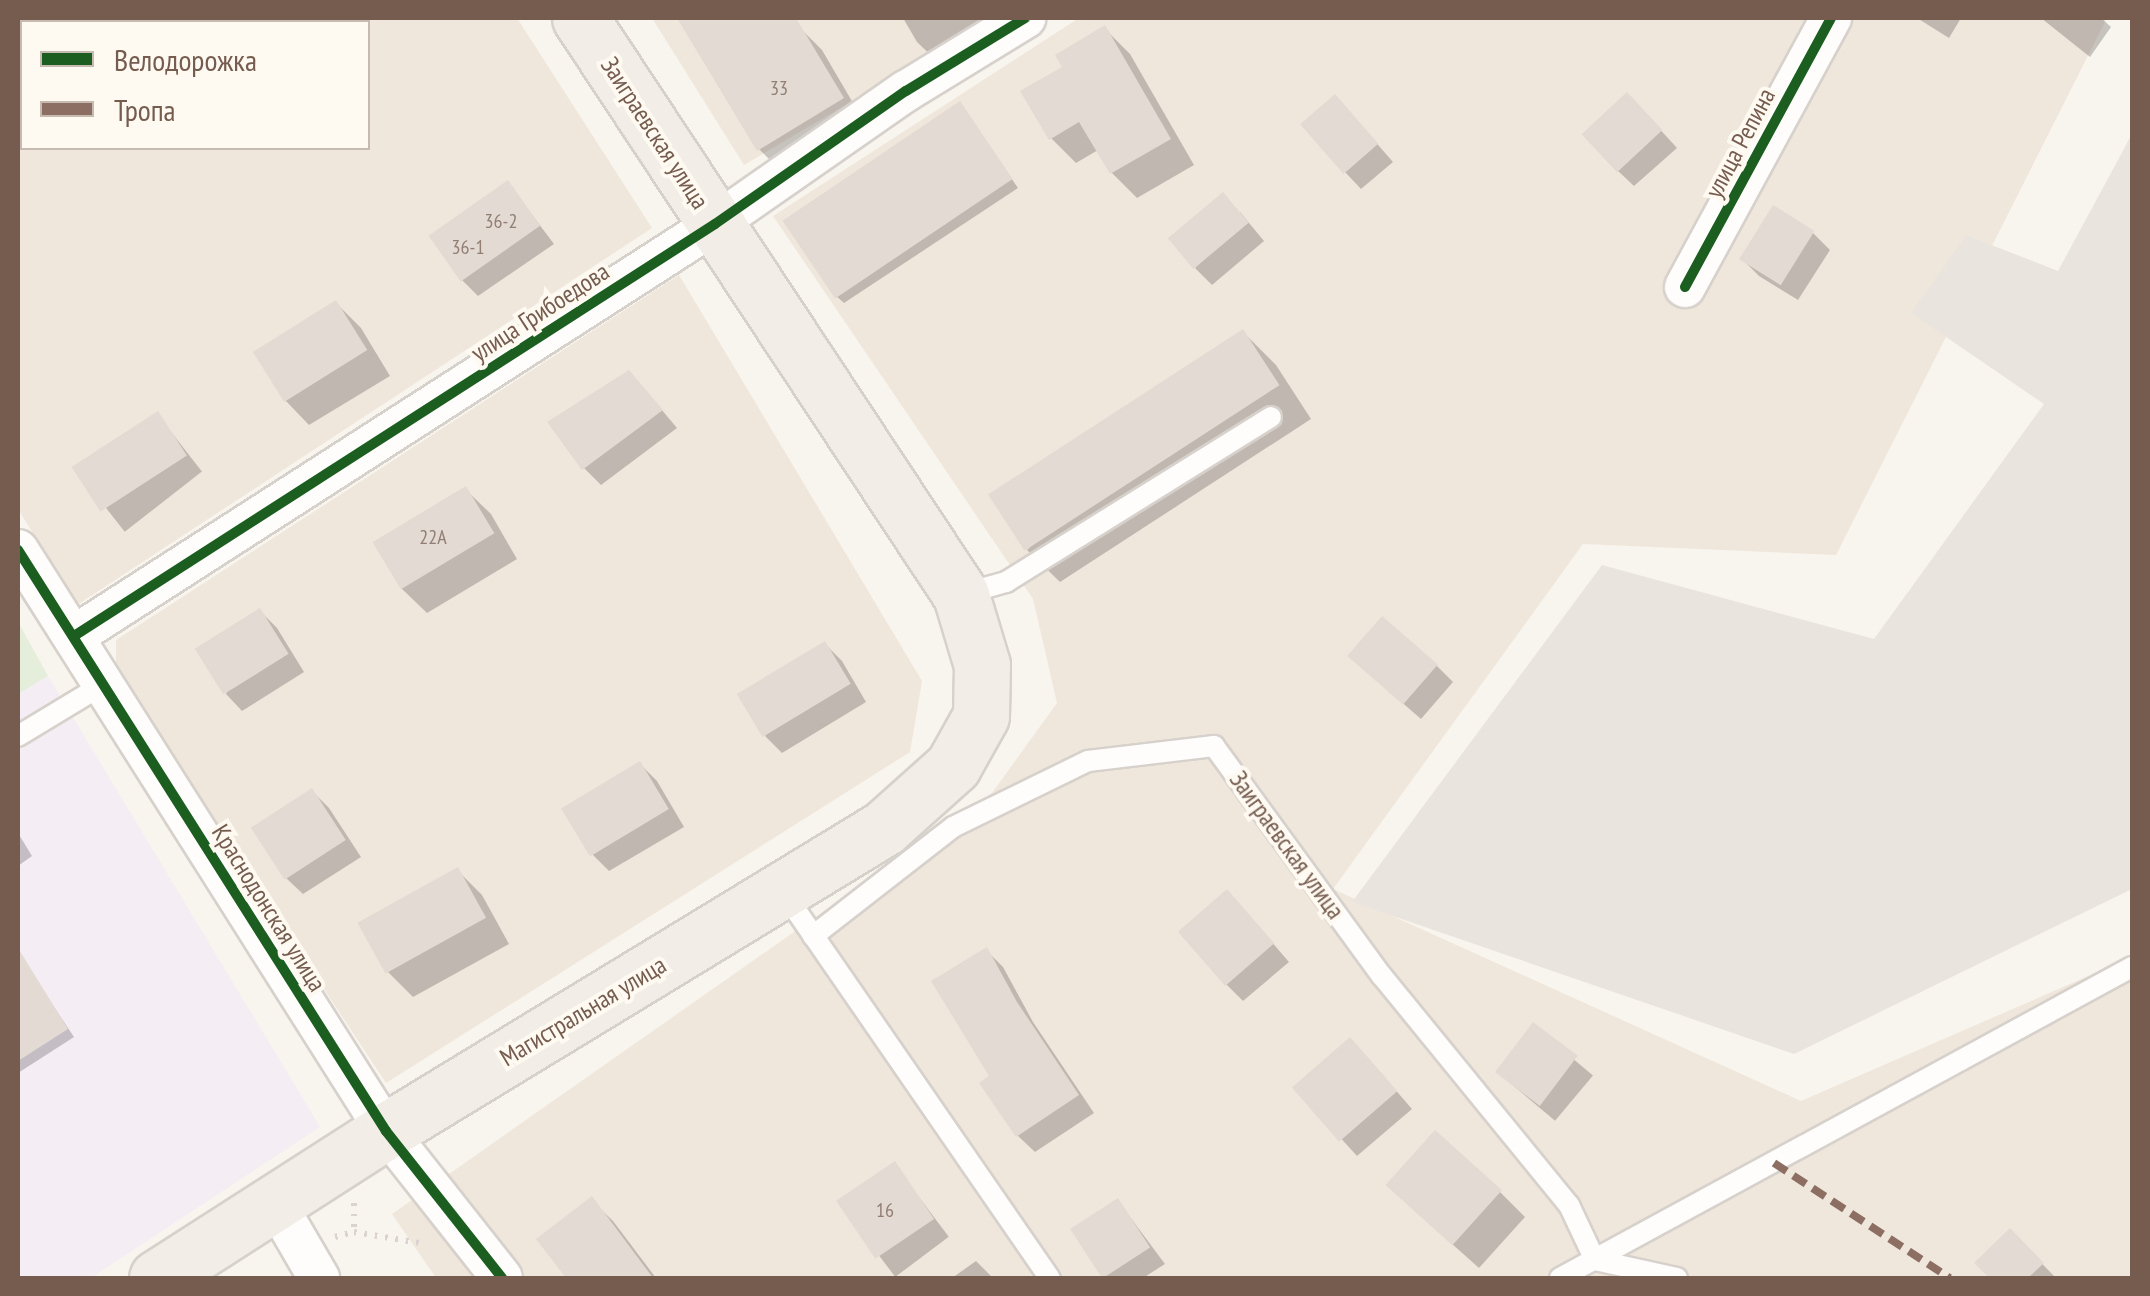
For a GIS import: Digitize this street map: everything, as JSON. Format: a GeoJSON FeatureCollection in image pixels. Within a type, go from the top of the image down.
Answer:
{"type":"FeatureCollection","features":[{"type":"Feature","properties":{"kind":"main road","name":"Заиграевская улица"},"geometry":{"type":"LineString","coordinates":[[580,18],[961,595],[982,665],[982,716]]}},
{"type":"Feature","properties":{"kind":"main road","name":"Магистральная улица"},"geometry":{"type":"LineString","coordinates":[[157,1278],[298,1242],[386,1131],[884,828],[953,766],[982,716]]}},
{"type":"Feature","properties":{"kind":"street","name":"улица Грибоедова"},"geometry":{"type":"LineString","coordinates":[[74,636],[714,224],[906,92],[1025,18]]}},
{"type":"Feature","properties":{"kind":"street","name":"улица Репина"},"geometry":{"type":"LineString","coordinates":[[1685,287],[1831,18]]}},
{"type":"Feature","properties":{"kind":"street","name":"Краснодонская улица"},"geometry":{"type":"LineString","coordinates":[[18,550],[386,1131],[492,1266]]}},
{"type":"Feature","properties":{"kind":"lane"},"geometry":{"type":"LineString","coordinates":[[961,595],[1006,582],[1271,417]]}},
{"type":"Feature","properties":{"kind":"lane"},"geometry":{"type":"LineString","coordinates":[[18,736],[104,684]]}},
{"type":"Feature","properties":{"kind":"lane","name":"Заиграевская улица"},"geometry":{"type":"LineString","coordinates":[[813,936],[953,828],[1088,761],[1214,746],[1382,976],[1569,1206],[1596,1260]]}},
{"type":"Feature","properties":{"kind":"lane"},"geometry":{"type":"LineString","coordinates":[[782,890],[1050,1278]]}},
{"type":"Feature","properties":{"kind":"lane"},"geometry":{"type":"LineString","coordinates":[[1560,1278],[2132,967]]}},
{"type":"Feature","properties":{"kind":"lane"},"geometry":{"type":"LineString","coordinates":[[1596,1260],[1677,1278]]}},
{"type":"Feature","properties":{"kind":"path"},"geometry":{"type":"LineString","coordinates":[[298,1242],[354,1232],[492,1266]]}},
{"type":"Feature","properties":{"kind":"shaded area"},"geometry":{"type":"Polygon","coordinates":[[[18,18],[517,18],[652,228],[77,605],[18,509],[18,18]]]}},
{"type":"Feature","properties":{"kind":"shaded area"},"geometry":{"type":"Polygon","coordinates":[[[652,18],[993,18],[744,165],[652,18]]]}},
{"type":"Feature","properties":{"kind":"shaded area"},"geometry":{"type":"Polygon","coordinates":[[[1079,18],[2107,18],[1836,555],[1583,544],[1333,889],[1801,1101],[2132,957],[2132,1278],[436,1278],[392,1214],[992,793],[1057,703],[1033,599],[773,216],[1079,18]]]}},
{"type":"Feature","properties":{"kind":"shaded area"},"geometry":{"type":"Polygon","coordinates":[[[2132,134],[2132,889],[1794,1054],[1352,902],[1602,565],[1874,639],[2044,404],[1911,313],[1966,235],[2058,271],[2132,134]]]}},
{"type":"Feature","properties":{"kind":"shaded area"},"geometry":{"type":"Polygon","coordinates":[[[679,275],[922,681],[910,752],[386,1083],[116,674],[116,640],[679,275]]]}},
{"type":"Feature","properties":{"kind":"shaded area"},"geometry":{"type":"Polygon","coordinates":[[[48,676],[320,1127],[91,1278],[18,1278],[18,694],[48,676]]]}},
{"type":"Feature","properties":{"kind":"green space"},"geometry":{"type":"Polygon","coordinates":[[[18,622],[48,676],[18,694],[18,622]]]}},
{"type":"Feature","properties":{"kind":"building"},"geometry":{"type":"Polygon","coordinates":[[[677,18],[796,18],[844,98],[757,151],[677,18]]]}},
{"type":"Feature","properties":{"kind":"building"},"geometry":{"type":"Polygon","coordinates":[[[1105,25],[1171,139],[1110,174],[1079,122],[1049,140],[1020,91],[1062,67],[1055,55],[1105,25]]]}},
{"type":"Feature","properties":{"kind":"building"},"geometry":{"type":"Polygon","coordinates":[[[1627,92],[1662,130],[1617,172],[1582,134],[1627,92]]]}},
{"type":"Feature","properties":{"kind":"building"},"geometry":{"type":"Polygon","coordinates":[[[1335,94],[1378,144],[1344,174],[1300,124],[1335,94]]]}},
{"type":"Feature","properties":{"kind":"building"},"geometry":{"type":"Polygon","coordinates":[[[960,101],[1013,179],[835,299],[783,221],[960,101]]]}},
{"type":"Feature","properties":{"kind":"building"},"geometry":{"type":"Polygon","coordinates":[[[508,180],[540,226],[461,282],[429,236],[508,180]]]}},
{"type":"Feature","properties":{"kind":"building"},"geometry":{"type":"Polygon","coordinates":[[[1223,192],[1249,223],[1194,269],[1168,238],[1223,192]]]}},
{"type":"Feature","properties":{"kind":"building"},"geometry":{"type":"Polygon","coordinates":[[[1773,205],[1815,231],[1781,285],[1739,259],[1773,205]]]}},
{"type":"Feature","properties":{"kind":"building"},"geometry":{"type":"Polygon","coordinates":[[[336,300],[367,350],[284,402],[253,352],[336,300]]]}},
{"type":"Feature","properties":{"kind":"building"},"geometry":{"type":"Polygon","coordinates":[[[1243,329],[1279,385],[1025,551],[988,495],[1243,329]]]}},
{"type":"Feature","properties":{"kind":"building"},"geometry":{"type":"Polygon","coordinates":[[[629,370],[663,410],[582,470],[547,422],[629,370]]]}},
{"type":"Feature","properties":{"kind":"building"},"geometry":{"type":"Polygon","coordinates":[[[158,411],[187,455],[100,512],[72,467],[158,411]]]}},
{"type":"Feature","properties":{"kind":"building"},"geometry":{"type":"Polygon","coordinates":[[[466,486],[494,533],[401,589],[373,542],[466,486]]]}},
{"type":"Feature","properties":{"kind":"building"},"geometry":{"type":"Polygon","coordinates":[[[260,608],[289,654],[223,695],[195,649],[260,608]]]}},
{"type":"Feature","properties":{"kind":"building"},"geometry":{"type":"Polygon","coordinates":[[[1382,616],[1438,665],[1403,705],[1347,656],[1382,616]]]}},
{"type":"Feature","properties":{"kind":"building"},"geometry":{"type":"Polygon","coordinates":[[[825,641],[851,684],[762,737],[737,694],[825,641]]]}},
{"type":"Feature","properties":{"kind":"building"},"geometry":{"type":"Polygon","coordinates":[[[640,761],[669,809],[590,856],[561,808],[640,761]]]}},
{"type":"Feature","properties":{"kind":"building"},"geometry":{"type":"Polygon","coordinates":[[[312,788],[346,840],[285,880],[251,828],[312,788]]]}},
{"type":"Feature","properties":{"kind":"building"},"geometry":{"type":"Polygon","coordinates":[[[458,867],[486,918],[386,973],[357,923],[458,867]]]}},
{"type":"Feature","properties":{"kind":"building"},"geometry":{"type":"Polygon","coordinates":[[[1227,889],[1274,943],[1225,986],[1178,932],[1227,889]]]}},
{"type":"Feature","properties":{"kind":"building"},"geometry":{"type":"Polygon","coordinates":[[[987,947],[1017,1002],[1079,1095],[1016,1137],[979,1083],[989,1076],[931,981],[987,947]]]}},
{"type":"Feature","properties":{"kind":"building"},"geometry":{"type":"Polygon","coordinates":[[[18,948],[68,1029],[18,1061],[18,948]]]}},
{"type":"Feature","properties":{"kind":"building"},"geometry":{"type":"Polygon","coordinates":[[[1533,1022],[1578,1056],[1540,1106],[1495,1072],[1533,1022]]]}},
{"type":"Feature","properties":{"kind":"building"},"geometry":{"type":"Polygon","coordinates":[[[1350,1037],[1397,1091],[1339,1142],[1292,1088],[1350,1037]]]}},
{"type":"Feature","properties":{"kind":"building"},"geometry":{"type":"Polygon","coordinates":[[[1435,1130],[1502,1190],[1452,1245],[1385,1185],[1435,1130]]]}},
{"type":"Feature","properties":{"kind":"building"},"geometry":{"type":"Polygon","coordinates":[[[895,1161],[934,1219],[875,1259],[836,1201],[895,1161]]]}},
{"type":"Feature","properties":{"kind":"building"},"geometry":{"type":"Polygon","coordinates":[[[592,1196],[653,1278],[566,1278],[536,1239],[592,1196]]]}},
{"type":"Feature","properties":{"kind":"building"},"geometry":{"type":"Polygon","coordinates":[[[1118,1198],[1150,1247],[1102,1278],[1070,1229],[1118,1198]]]}},
{"type":"Feature","properties":{"kind":"building"},"geometry":{"type":"Polygon","coordinates":[[[2010,1228],[2044,1263],[2028,1278],[1989,1278],[1974,1263],[2010,1228]]]}},
{"type":"Feature","properties":{"kind":"marked path"},"geometry":{"type":"LineString","coordinates":[[1774,1163],[1950,1278]]}},
{"type":"Feature","properties":{"kind":"cycle path"},"geometry":{"type":"LineString","coordinates":[[74,636],[715,224],[906,91],[1025,18]]}},
{"type":"Feature","properties":{"kind":"cycle path"},"geometry":{"type":"LineString","coordinates":[[1685,287],[1831,18]]}},
{"type":"Feature","properties":{"kind":"cycle path"},"geometry":{"type":"LineString","coordinates":[[18,550],[386,1131],[502,1278]]}}]}
